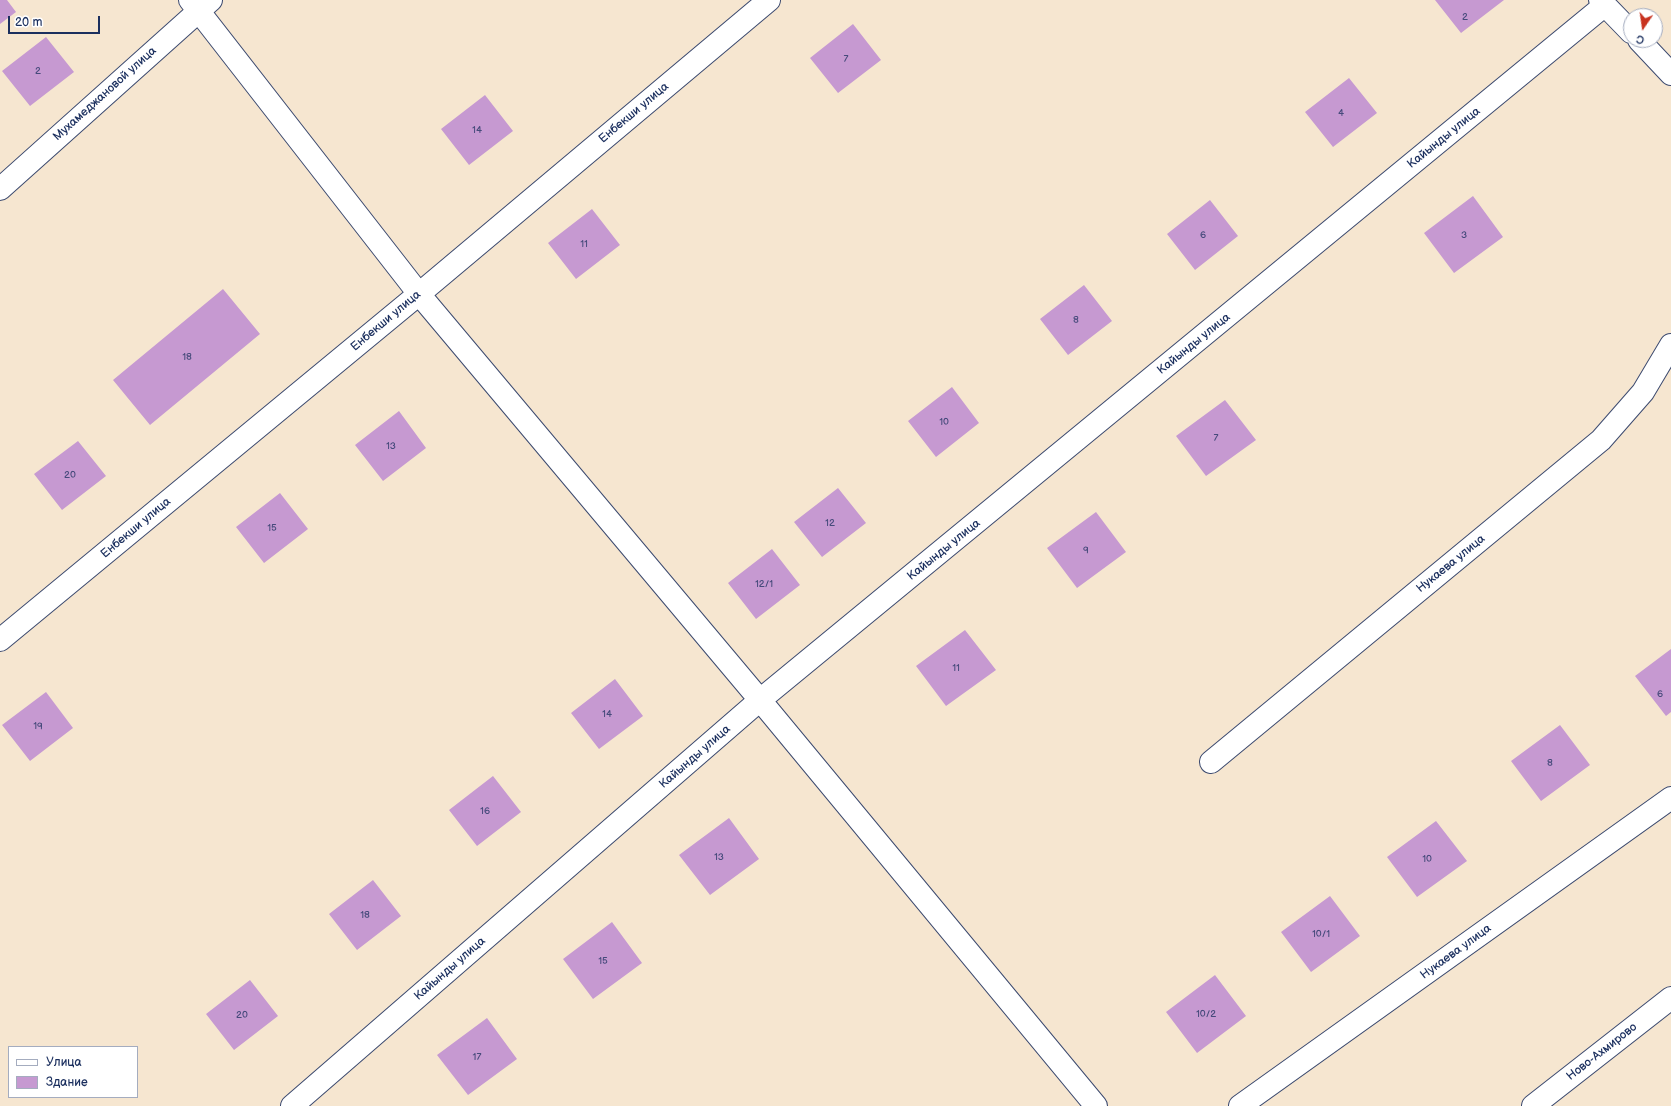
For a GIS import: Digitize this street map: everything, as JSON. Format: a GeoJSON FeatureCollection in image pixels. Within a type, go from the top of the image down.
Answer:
{"type":"FeatureCollection","features":[{"type":"Feature","properties":{"kind":"street","name":"Енбекши улица"},"geometry":{"type":"LineString","coordinates":[[0,640],[419,294],[770,0]]}},
{"type":"Feature","properties":{"kind":"street"},"geometry":{"type":"LineString","coordinates":[[1603,2],[1623,23]]}},
{"type":"Feature","properties":{"kind":"street","name":"Кайынды улица"},"geometry":{"type":"LineString","coordinates":[[292,1106],[760,700],[1603,2]]}},
{"type":"Feature","properties":{"kind":"street"},"geometry":{"type":"LineString","coordinates":[[199,3],[419,294],[760,700],[1096,1106]]}},
{"type":"Feature","properties":{"kind":"street","name":"Мухамеджановой улица"},"geometry":{"type":"LineString","coordinates":[[0,190],[199,3]]}},
{"type":"Feature","properties":{"kind":"street"},"geometry":{"type":"LineString","coordinates":[[1647,48],[1671,74]]}},
{"type":"Feature","properties":{"kind":"street","name":"Нукаева улица"},"geometry":{"type":"LineString","coordinates":[[1210,762],[1601,440],[1642,392],[1671,345]]}},
{"type":"Feature","properties":{"kind":"street","name":"Нукаева улица"},"geometry":{"type":"LineString","coordinates":[[1240,1106],[1671,798]]}},
{"type":"Feature","properties":{"kind":"street","name":"Ново-Ахмирово"},"geometry":{"type":"LineString","coordinates":[[1533,1106],[1671,998]]}},
{"type":"Feature","properties":{"kind":"building"},"geometry":{"type":"Polygon","coordinates":[[[0,0],[7,0],[16,12],[0,24],[0,0]]]}},
{"type":"Feature","properties":{"kind":"building"},"geometry":{"type":"Polygon","coordinates":[[[1435,0],[1504,0],[1461,33],[1435,0]]]}},
{"type":"Feature","properties":{"kind":"building"},"geometry":{"type":"Polygon","coordinates":[[[853,24],[881,60],[838,93],[810,58],[853,24]]]}},
{"type":"Feature","properties":{"kind":"building"},"geometry":{"type":"Polygon","coordinates":[[[46,37],[74,72],[30,106],[2,71],[46,37]]]}},
{"type":"Feature","properties":{"kind":"building"},"geometry":{"type":"Polygon","coordinates":[[[1349,78],[1377,113],[1333,147],[1305,112],[1349,78]]]}},
{"type":"Feature","properties":{"kind":"building"},"geometry":{"type":"Polygon","coordinates":[[[485,95],[513,131],[469,165],[441,129],[485,95]]]}},
{"type":"Feature","properties":{"kind":"building"},"geometry":{"type":"Polygon","coordinates":[[[1473,196],[1503,237],[1454,273],[1424,233],[1473,196]]]}},
{"type":"Feature","properties":{"kind":"building"},"geometry":{"type":"Polygon","coordinates":[[[1210,200],[1238,236],[1195,270],[1167,234],[1210,200]]]}},
{"type":"Feature","properties":{"kind":"building"},"geometry":{"type":"Polygon","coordinates":[[[592,209],[620,245],[576,279],[548,243],[592,209]]]}},
{"type":"Feature","properties":{"kind":"building"},"geometry":{"type":"Polygon","coordinates":[[[1084,285],[1112,321],[1068,355],[1040,319],[1084,285]]]}},
{"type":"Feature","properties":{"kind":"building"},"geometry":{"type":"Polygon","coordinates":[[[223,289],[260,334],[150,425],[113,380],[223,289]]]}},
{"type":"Feature","properties":{"kind":"building"},"geometry":{"type":"Polygon","coordinates":[[[952,387],[979,423],[936,457],[908,421],[952,387]]]}},
{"type":"Feature","properties":{"kind":"building"},"geometry":{"type":"Polygon","coordinates":[[[1225,400],[1256,440],[1206,476],[1176,436],[1225,400]]]}},
{"type":"Feature","properties":{"kind":"building"},"geometry":{"type":"Polygon","coordinates":[[[399,411],[426,448],[383,481],[355,445],[399,411]]]}},
{"type":"Feature","properties":{"kind":"building"},"geometry":{"type":"Polygon","coordinates":[[[78,441],[106,476],[62,510],[34,474],[78,441]]]}},
{"type":"Feature","properties":{"kind":"building"},"geometry":{"type":"Polygon","coordinates":[[[838,488],[866,523],[822,557],[794,522],[838,488]]]}},
{"type":"Feature","properties":{"kind":"building"},"geometry":{"type":"Polygon","coordinates":[[[280,493],[308,529],[264,563],[236,527],[280,493]]]}},
{"type":"Feature","properties":{"kind":"building"},"geometry":{"type":"Polygon","coordinates":[[[1096,512],[1126,552],[1077,588],[1047,548],[1096,512]]]}},
{"type":"Feature","properties":{"kind":"building"},"geometry":{"type":"Polygon","coordinates":[[[772,549],[800,585],[756,619],[728,583],[772,549]]]}},
{"type":"Feature","properties":{"kind":"building"},"geometry":{"type":"Polygon","coordinates":[[[965,630],[996,670],[946,706],[916,666],[965,630]]]}},
{"type":"Feature","properties":{"kind":"building"},"geometry":{"type":"Polygon","coordinates":[[[1671,649],[1671,712],[1666,716],[1635,676],[1671,649]]]}},
{"type":"Feature","properties":{"kind":"building"},"geometry":{"type":"Polygon","coordinates":[[[615,679],[643,716],[599,749],[571,713],[615,679]]]}},
{"type":"Feature","properties":{"kind":"building"},"geometry":{"type":"Polygon","coordinates":[[[46,692],[73,728],[30,761],[2,725],[46,692]]]}},
{"type":"Feature","properties":{"kind":"building"},"geometry":{"type":"Polygon","coordinates":[[[1560,725],[1590,765],[1541,801],[1511,761],[1560,725]]]}},
{"type":"Feature","properties":{"kind":"building"},"geometry":{"type":"Polygon","coordinates":[[[493,776],[521,812],[477,846],[449,810],[493,776]]]}},
{"type":"Feature","properties":{"kind":"building"},"geometry":{"type":"Polygon","coordinates":[[[729,818],[759,859],[710,895],[679,855],[729,818]]]}},
{"type":"Feature","properties":{"kind":"building"},"geometry":{"type":"Polygon","coordinates":[[[1436,821],[1467,861],[1417,897],[1387,857],[1436,821]]]}},
{"type":"Feature","properties":{"kind":"building"},"geometry":{"type":"Polygon","coordinates":[[[373,880],[401,916],[357,950],[329,914],[373,880]]]}},
{"type":"Feature","properties":{"kind":"building"},"geometry":{"type":"Polygon","coordinates":[[[1330,896],[1360,936],[1311,972],[1281,932],[1330,896]]]}},
{"type":"Feature","properties":{"kind":"building"},"geometry":{"type":"Polygon","coordinates":[[[612,922],[642,963],[593,999],[563,959],[612,922]]]}},
{"type":"Feature","properties":{"kind":"building"},"geometry":{"type":"Polygon","coordinates":[[[1215,975],[1246,1016],[1197,1053],[1166,1012],[1215,975]]]}},
{"type":"Feature","properties":{"kind":"building"},"geometry":{"type":"Polygon","coordinates":[[[250,980],[278,1016],[234,1050],[206,1014],[250,980]]]}},
{"type":"Feature","properties":{"kind":"building"},"geometry":{"type":"Polygon","coordinates":[[[487,1018],[517,1059],[468,1095],[437,1055],[487,1018]]]}}]}
